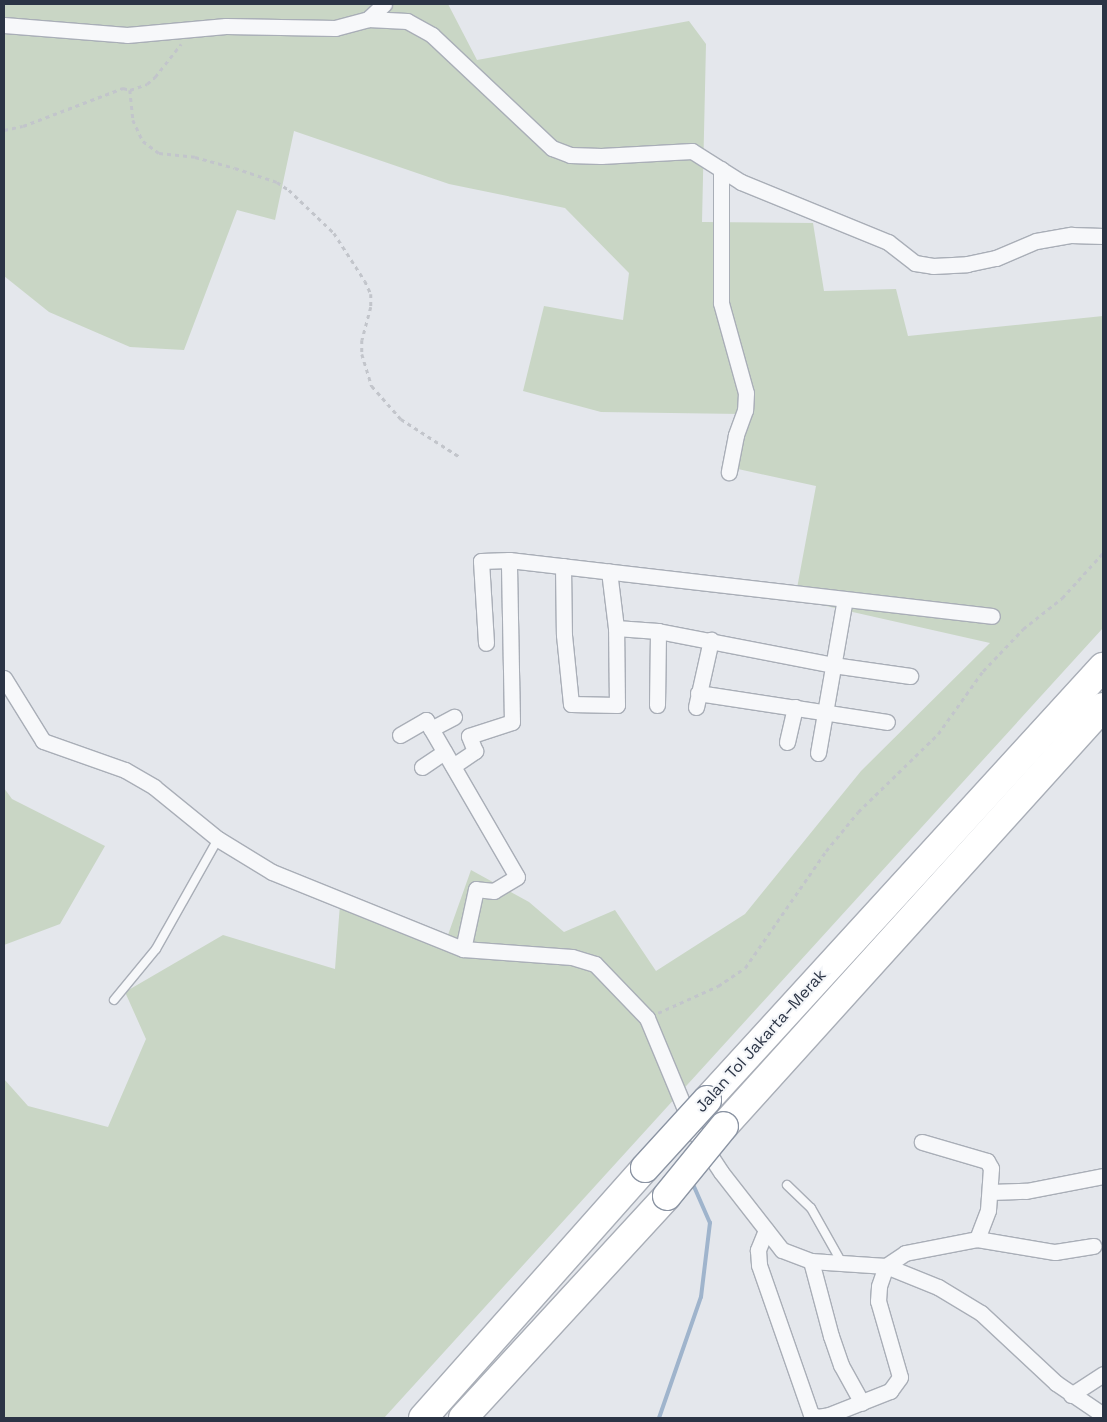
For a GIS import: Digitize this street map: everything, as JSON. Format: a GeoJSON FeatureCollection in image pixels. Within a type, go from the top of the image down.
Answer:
{"type":"FeatureCollection","features":[{"type":"Feature","properties":{"kind":"highway","name":"Jalan Tol Jakarta–Merak"},"geometry":{"type":"LineString","coordinates":[[423,1418],[645,1168],[1103,667]]}},
{"type":"Feature","properties":{"kind":"highway","name":"Jalan Tol Jakarta–Merak"},"geometry":{"type":"LineString","coordinates":[[463,1418],[667,1196],[724,1126],[1103,707]]}},
{"type":"Feature","properties":{"kind":"street"},"geometry":{"type":"LineString","coordinates":[[368,20],[384,4]]}},
{"type":"Feature","properties":{"kind":"street"},"geometry":{"type":"LineString","coordinates":[[4,25],[127,35],[226,26],[335,28],[368,20],[397,20],[422,28],[552,148],[570,155],[586,156],[657,155],[692,151],[741,182],[888,242],[915,263],[934,266],[967,264],[996,258],[1036,241],[1070,235],[1103,236]]}},
{"type":"Feature","properties":{"kind":"street"},"geometry":{"type":"LineString","coordinates":[[721,169],[721,303],[746,393],[745,410],[736,435],[729,472]]}},
{"type":"Feature","properties":{"kind":"street"},"geometry":{"type":"LineString","coordinates":[[453,766],[475,751],[469,736],[512,722],[509,560]]}},
{"type":"Feature","properties":{"kind":"street"},"geometry":{"type":"LineString","coordinates":[[486,643],[481,561],[509,560],[992,616]]}},
{"type":"Feature","properties":{"kind":"street"},"geometry":{"type":"LineString","coordinates":[[563,566],[564,635],[571,704],[617,705],[616,628],[610,571]]}},
{"type":"Feature","properties":{"kind":"street"},"geometry":{"type":"LineString","coordinates":[[818,753],[845,599]]}},
{"type":"Feature","properties":{"kind":"street"},"geometry":{"type":"LineString","coordinates":[[616,628],[658,631],[833,665],[910,676]]}},
{"type":"Feature","properties":{"kind":"street"},"geometry":{"type":"LineString","coordinates":[[658,631],[658,705]]}},
{"type":"Feature","properties":{"kind":"street"},"geometry":{"type":"LineString","coordinates":[[711,640],[697,700],[795,708],[887,722]]}},
{"type":"Feature","properties":{"kind":"street"},"geometry":{"type":"LineString","coordinates":[[4,678],[43,741],[125,770],[154,787],[218,838],[272,872],[463,949],[584,959],[610,976],[648,1018],[694,1130],[782,1250],[811,1262],[886,1266],[938,1287],[981,1314],[1034,1364],[1071,1395],[1103,1415]]}},
{"type":"Feature","properties":{"kind":"street"},"geometry":{"type":"LineString","coordinates":[[787,742],[795,708]]}},
{"type":"Feature","properties":{"kind":"street"},"geometry":{"type":"LineString","coordinates":[[431,729],[454,717]]}},
{"type":"Feature","properties":{"kind":"street"},"geometry":{"type":"LineString","coordinates":[[400,735],[426,720],[517,877],[494,891],[476,889],[463,949]]}},
{"type":"Feature","properties":{"kind":"street"},"geometry":{"type":"LineString","coordinates":[[422,767],[444,752]]}},
{"type":"Feature","properties":{"kind":"street"},"geometry":{"type":"LineString","coordinates":[[922,1142],[987,1161],[991,1168],[988,1210],[977,1239]]}},
{"type":"Feature","properties":{"kind":"street"},"geometry":{"type":"LineString","coordinates":[[990,1192],[1026,1192],[1103,1176]]}},
{"type":"Feature","properties":{"kind":"street"},"geometry":{"type":"LineString","coordinates":[[766,1230],[758,1250],[762,1274],[811,1414],[817,1417],[830,1416],[890,1391],[900,1377],[878,1301],[879,1286],[886,1266],[905,1253],[977,1239],[1045,1251],[1094,1246]]}},
{"type":"Feature","properties":{"kind":"street"},"geometry":{"type":"LineString","coordinates":[[811,1262],[833,1343],[862,1403]]}},
{"type":"Feature","properties":{"kind":"street"},"geometry":{"type":"LineString","coordinates":[[1071,1395],[1103,1374]]}},
{"type":"Feature","properties":{"kind":"lane"},"geometry":{"type":"LineString","coordinates":[[114,1000],[156,949],[218,838]]}},
{"type":"Feature","properties":{"kind":"lane"},"geometry":{"type":"LineString","coordinates":[[787,1185],[811,1208],[843,1265]]}},
{"type":"Feature","properties":{"kind":"path"},"geometry":{"type":"LineString","coordinates":[[4,130],[23,126],[105,93],[123,88],[130,90],[155,77],[194,30]]}},
{"type":"Feature","properties":{"kind":"path"},"geometry":{"type":"LineString","coordinates":[[130,90],[133,120],[143,141],[159,153],[195,157],[277,182],[334,233],[371,294],[370,314],[362,340],[372,386],[401,419],[460,457]]}},
{"type":"Feature","properties":{"kind":"path"},"geometry":{"type":"LineString","coordinates":[[648,1018],[718,986],[745,968],[826,851],[858,812],[938,734],[983,671],[1023,629],[1062,598],[1103,552]]}},
{"type":"Feature","properties":{"kind":"green space"},"geometry":{"type":"Polygon","coordinates":[[[4,4],[448,4],[477,60],[689,21],[706,44],[702,222],[813,223],[824,291],[896,289],[908,336],[1103,316],[1103,628],[384,1418],[4,1418],[4,1079],[28,1106],[108,1127],[146,1039],[125,992],[223,935],[335,969],[340,904],[443,949],[471,870],[529,902],[564,932],[615,910],[656,971],[745,914],[861,771],[990,643],[795,599],[816,486],[738,469],[741,414],[601,412],[523,391],[544,306],[623,320],[629,273],[565,208],[449,184],[294,131],[275,220],[237,210],[184,350],[130,347],[49,312],[4,276],[4,4]]]}},
{"type":"Feature","properties":{"kind":"green space"},"geometry":{"type":"Polygon","coordinates":[[[4,788],[12,799],[105,846],[60,924],[4,945],[4,788]]]}},
{"type":"Feature","properties":{"kind":"waterway"},"geometry":{"type":"LineString","coordinates":[[659,1418],[701,1297],[710,1223],[692,1182]]}}]}
